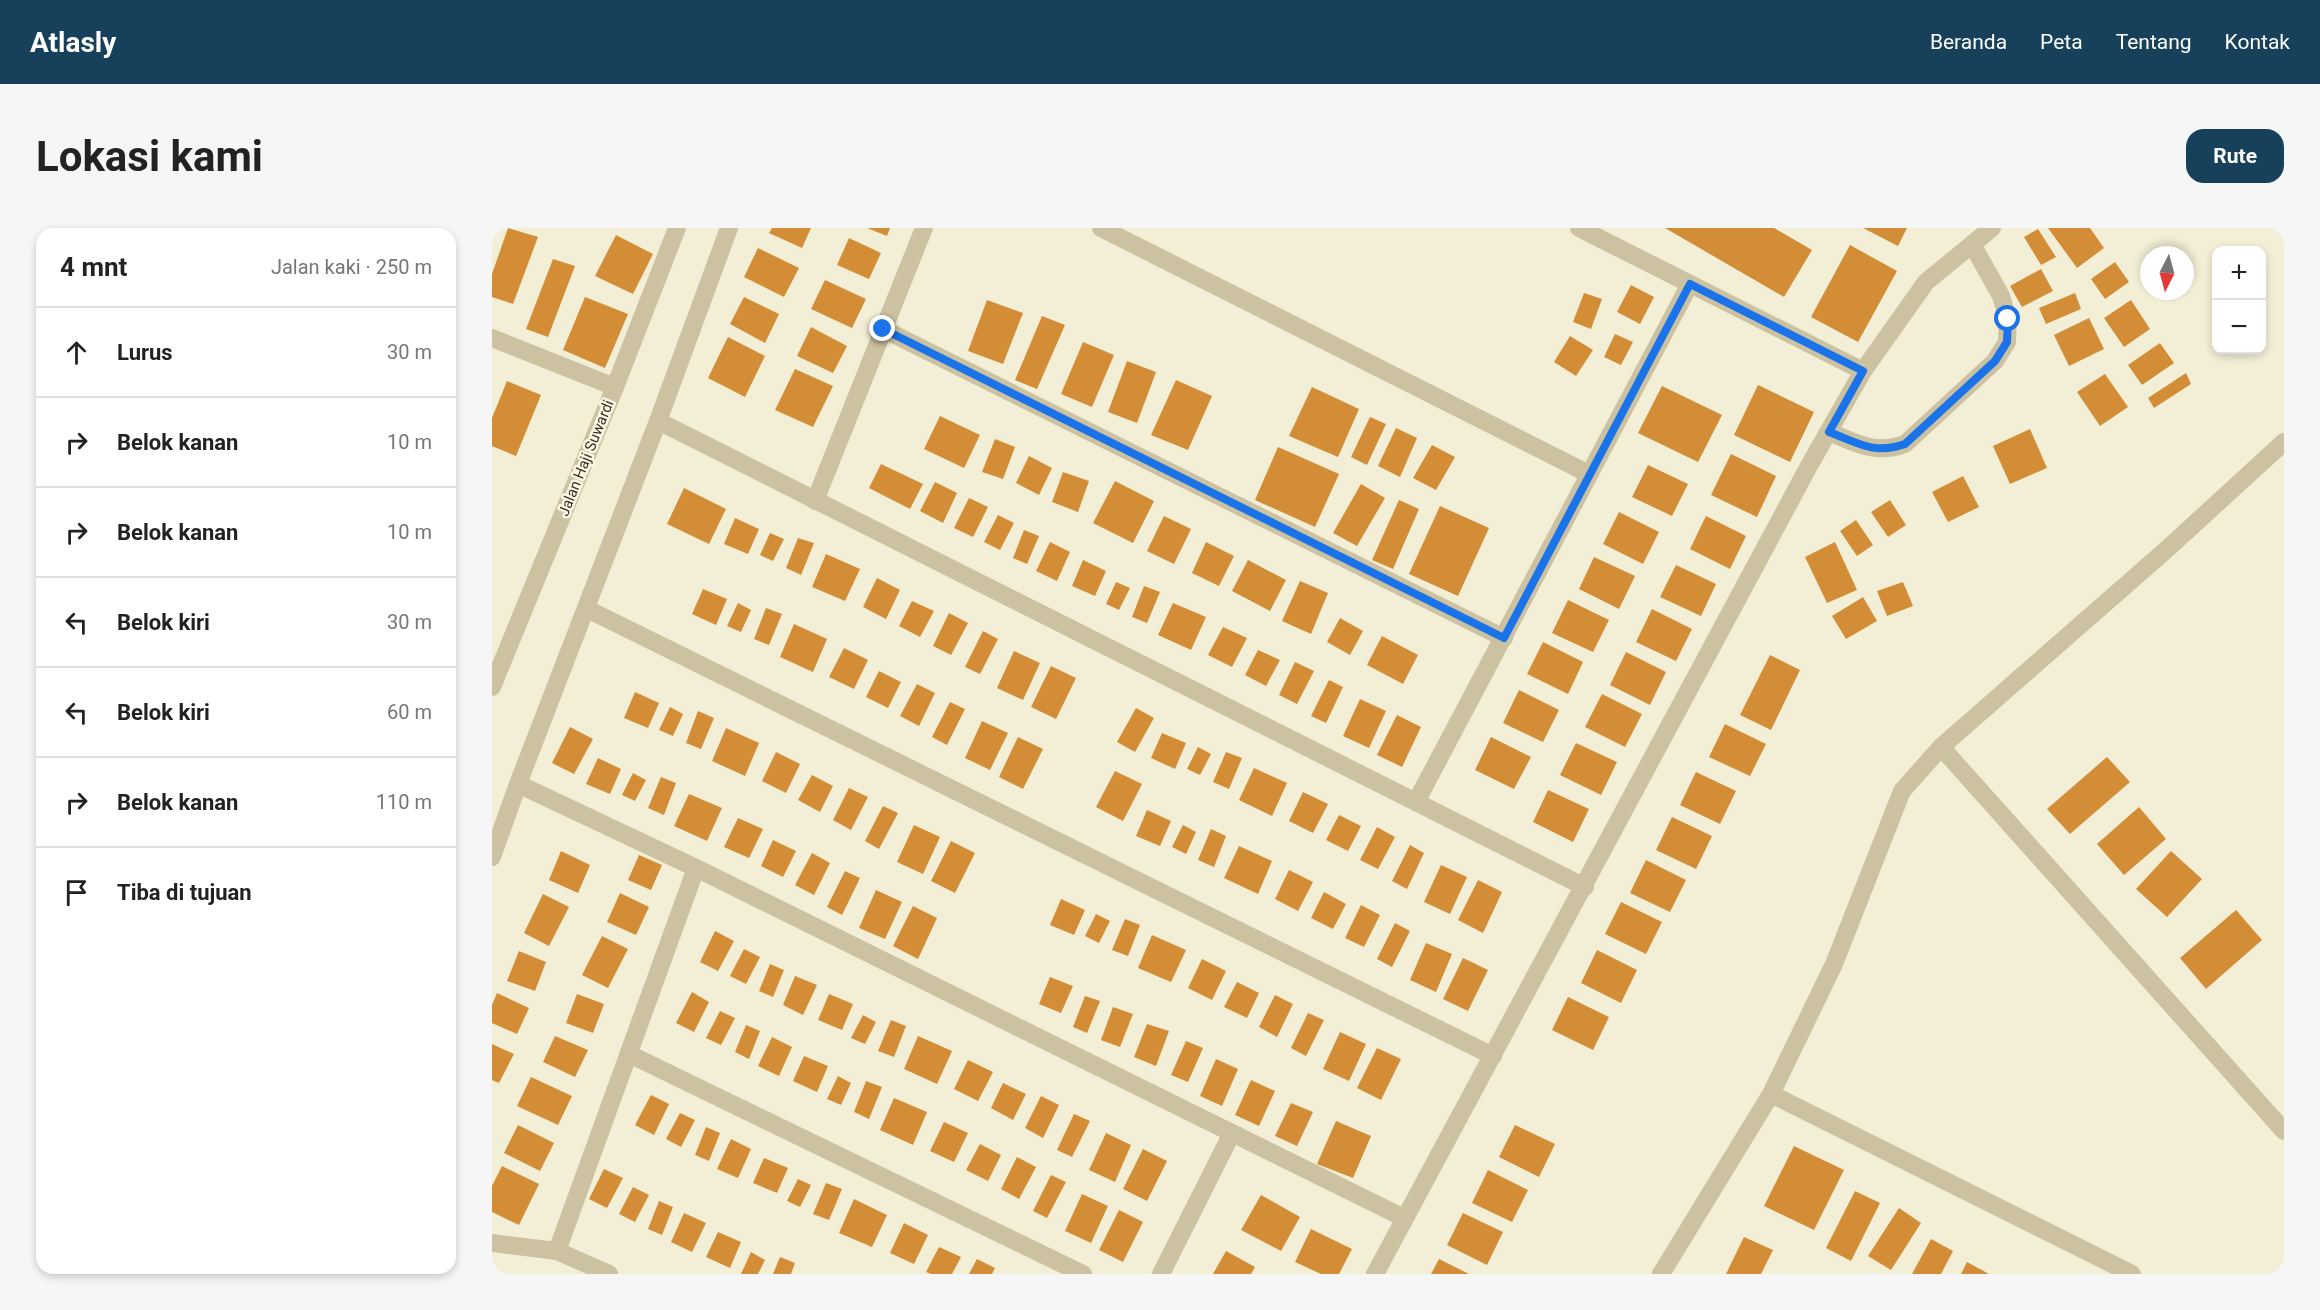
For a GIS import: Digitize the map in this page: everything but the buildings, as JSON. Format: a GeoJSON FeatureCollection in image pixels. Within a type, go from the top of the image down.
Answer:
{"type":"FeatureCollection","features":[{"type":"Feature","properties":{"kind":"street","name":"Jalan Haji Suwardi"},"geometry":{"type":"LineString","coordinates":[[492,687],[615,387],[677,228]]}},
{"type":"Feature","properties":{"kind":"street"},"geometry":{"type":"LineString","coordinates":[[492,857],[729,228]]}},
{"type":"Feature","properties":{"kind":"street"},"geometry":{"type":"LineString","coordinates":[[815,501],[924,228]]}},
{"type":"Feature","properties":{"kind":"street"},"geometry":{"type":"LineString","coordinates":[[1101,228],[1589,474]]}},
{"type":"Feature","properties":{"kind":"street"},"geometry":{"type":"LineString","coordinates":[[1579,228],[1863,371]]}},
{"type":"Feature","properties":{"kind":"street"},"geometry":{"type":"LineString","coordinates":[[1375,1274],[1863,371],[1926,282],[1992,228]]}},
{"type":"Feature","properties":{"kind":"street"},"geometry":{"type":"LineString","coordinates":[[1829,432],[1873,449],[1888,450],[1905,444],[1995,361],[2007,342],[2008,319],[2001,296],[1972,244]]}},
{"type":"Feature","properties":{"kind":"street"},"geometry":{"type":"LineString","coordinates":[[1416,802],[1690,284]]}},
{"type":"Feature","properties":{"kind":"street"},"geometry":{"type":"LineString","coordinates":[[883,329],[1504,638]]}},
{"type":"Feature","properties":{"kind":"street"},"geometry":{"type":"LineString","coordinates":[[492,338],[615,387]]}},
{"type":"Feature","properties":{"kind":"street"},"geometry":{"type":"LineString","coordinates":[[658,421],[1585,886]]}},
{"type":"Feature","properties":{"kind":"street"},"geometry":{"type":"LineString","coordinates":[[1661,1274],[1771,1094],[1834,964],[1902,791],[1941,747],[2166,550],[2284,442]]}},
{"type":"Feature","properties":{"kind":"street"},"geometry":{"type":"LineString","coordinates":[[587,609],[1493,1056]]}},
{"type":"Feature","properties":{"kind":"street"},"geometry":{"type":"LineString","coordinates":[[1941,747],[2284,1131]]}},
{"type":"Feature","properties":{"kind":"street"},"geometry":{"type":"LineString","coordinates":[[518,784],[696,868],[1404,1218]]}},
{"type":"Feature","properties":{"kind":"street"},"geometry":{"type":"LineString","coordinates":[[558,1251],[696,868]]}},
{"type":"Feature","properties":{"kind":"street"},"geometry":{"type":"LineString","coordinates":[[629,1054],[1083,1274]]}},
{"type":"Feature","properties":{"kind":"street"},"geometry":{"type":"LineString","coordinates":[[1771,1094],[2132,1274]]}},
{"type":"Feature","properties":{"kind":"street"},"geometry":{"type":"LineString","coordinates":[[1161,1274],[1232,1133]]}},
{"type":"Feature","properties":{"kind":"street"},"geometry":{"type":"LineString","coordinates":[[492,1243],[558,1251],[609,1274]]}},
{"type":"Feature","properties":{"kind":"route"},"geometry":{"type":"LineString","coordinates":[[883,329],[1504,638],[1690,284],[1863,371],[1829,432],[1873,449],[1888,450],[1905,444],[1995,361],[2007,342],[2008,319]]}}]}
